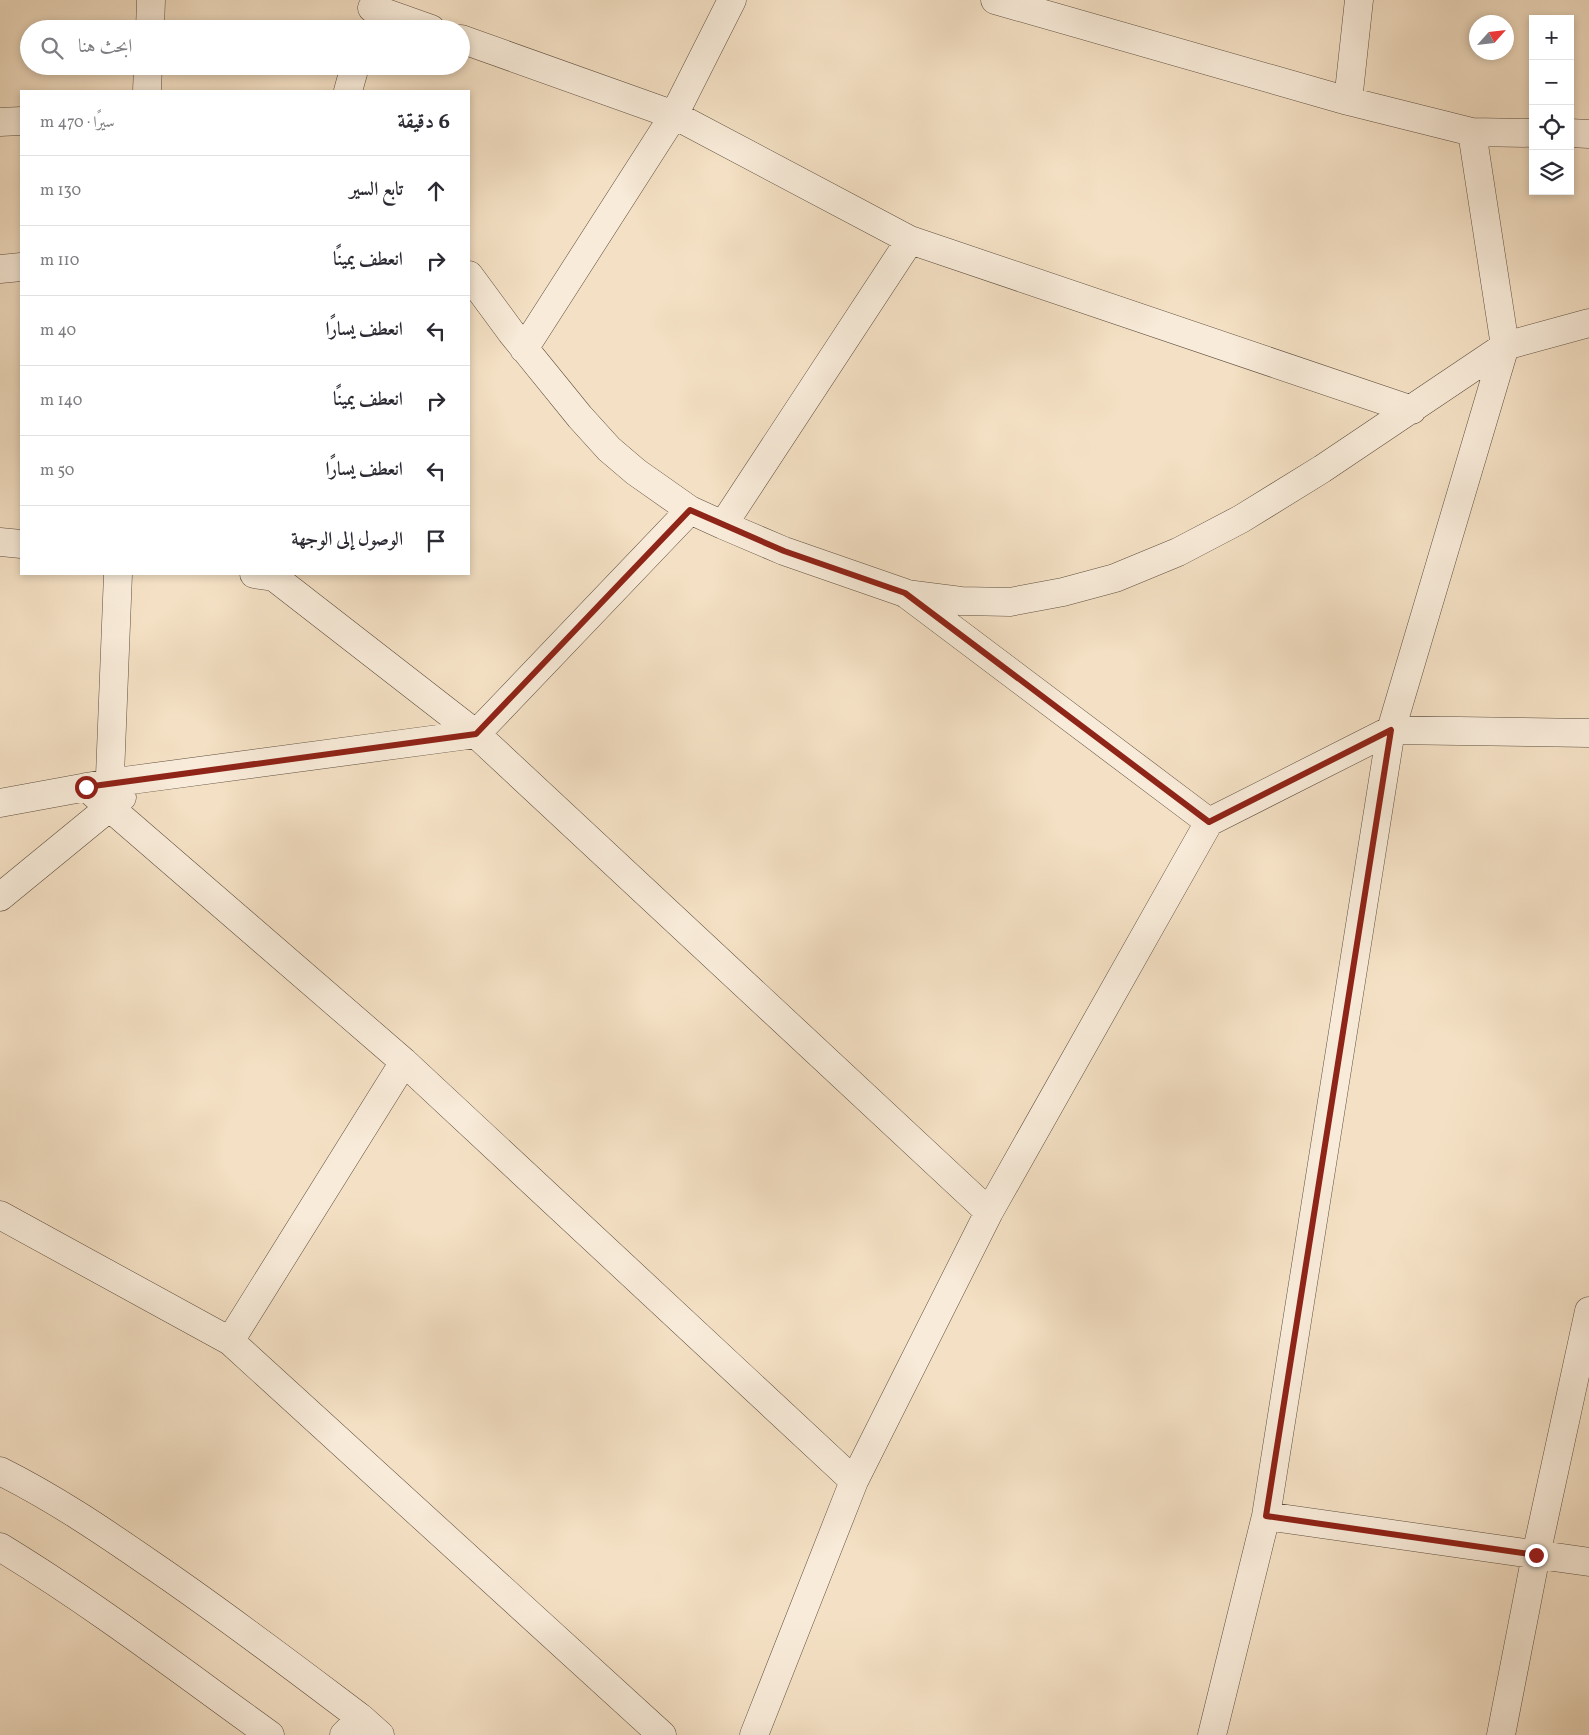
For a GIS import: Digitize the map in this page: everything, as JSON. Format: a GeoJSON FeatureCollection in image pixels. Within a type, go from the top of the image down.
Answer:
{"type":"FeatureCollection","features":[{"type":"Feature","properties":{"kind":"street"},"geometry":{"type":"LineString","coordinates":[[150,20],[151,0]]}},
{"type":"Feature","properties":{"kind":"street"},"geometry":{"type":"LineString","coordinates":[[524,349],[674,114],[732,0]]}},
{"type":"Feature","properties":{"kind":"street"},"geometry":{"type":"LineString","coordinates":[[995,0],[1348,101],[1472,132],[1529,133]]}},
{"type":"Feature","properties":{"kind":"street"},"geometry":{"type":"LineString","coordinates":[[1348,101],[1359,0]]}},
{"type":"Feature","properties":{"kind":"street"},"geometry":{"type":"LineString","coordinates":[[371,12],[399,20]]}},
{"type":"Feature","properties":{"kind":"street"},"geometry":{"type":"LineString","coordinates":[[470,42],[674,114],[910,240],[1412,410]]}},
{"type":"Feature","properties":{"kind":"street"},"geometry":{"type":"LineString","coordinates":[[147,90],[148,75]]}},
{"type":"Feature","properties":{"kind":"street"},"geometry":{"type":"LineString","coordinates":[[348,90],[352,75]]}},
{"type":"Feature","properties":{"kind":"street"},"geometry":{"type":"LineString","coordinates":[[0,115],[0,122],[20,121]]}},
{"type":"Feature","properties":{"kind":"street"},"geometry":{"type":"LineString","coordinates":[[1212,1735],[1266,1516],[1391,730],[1505,346],[1472,132]]}},
{"type":"Feature","properties":{"kind":"street"},"geometry":{"type":"LineString","coordinates":[[1574,133],[1589,134]]}},
{"type":"Feature","properties":{"kind":"street"},"geometry":{"type":"LineString","coordinates":[[723,525],[910,240]]}},
{"type":"Feature","properties":{"kind":"street"},"geometry":{"type":"LineString","coordinates":[[0,269],[20,267]]}},
{"type":"Feature","properties":{"kind":"street"},"geometry":{"type":"LineString","coordinates":[[470,276],[524,349],[609,449],[636,472],[690,510],[784,551],[905,593],[961,601],[1010,602],[1063,592],[1115,578],[1178,552],[1241,519],[1322,470],[1505,346],[1589,323]]}},
{"type":"Feature","properties":{"kind":"street"},"geometry":{"type":"LineString","coordinates":[[0,803],[101,793],[144,778],[476,734],[690,510]]}},
{"type":"Feature","properties":{"kind":"street"},"geometry":{"type":"LineString","coordinates":[[0,542],[20,544]]}},
{"type":"Feature","properties":{"kind":"street"},"geometry":{"type":"LineString","coordinates":[[0,898],[101,793],[118,575]]}},
{"type":"Feature","properties":{"kind":"street"},"geometry":{"type":"LineString","coordinates":[[264,575],[274,576],[476,734],[989,1212]]}},
{"type":"Feature","properties":{"kind":"street"},"geometry":{"type":"LineString","coordinates":[[905,593],[1209,822]]}},
{"type":"Feature","properties":{"kind":"street"},"geometry":{"type":"LineString","coordinates":[[754,1735],[854,1481],[989,1212],[1209,822],[1391,730],[1589,733]]}},
{"type":"Feature","properties":{"kind":"street"},"geometry":{"type":"LineString","coordinates":[[101,793],[404,1062],[854,1481]]}},
{"type":"Feature","properties":{"kind":"street"},"geometry":{"type":"LineString","coordinates":[[230,1341],[404,1062]]}},
{"type":"Feature","properties":{"kind":"street"},"geometry":{"type":"LineString","coordinates":[[0,1215],[230,1341],[662,1735]]}},
{"type":"Feature","properties":{"kind":"street"},"geometry":{"type":"LineString","coordinates":[[1501,1735],[1536,1555],[1589,1312]]}},
{"type":"Feature","properties":{"kind":"street"},"geometry":{"type":"LineString","coordinates":[[0,1472],[22,1482],[103,1531],[213,1607],[362,1729]]}},
{"type":"Feature","properties":{"kind":"street"},"geometry":{"type":"LineString","coordinates":[[1266,1516],[1589,1562]]}},
{"type":"Feature","properties":{"kind":"street"},"geometry":{"type":"LineString","coordinates":[[0,1547],[42,1572],[270,1735]]}},
{"type":"Feature","properties":{"kind":"route"},"geometry":{"type":"LineString","coordinates":[[86,787],[476,734],[690,510],[784,551],[860,579],[905,593],[1209,822],[1391,730],[1266,1516],[1536,1555]]}}]}
